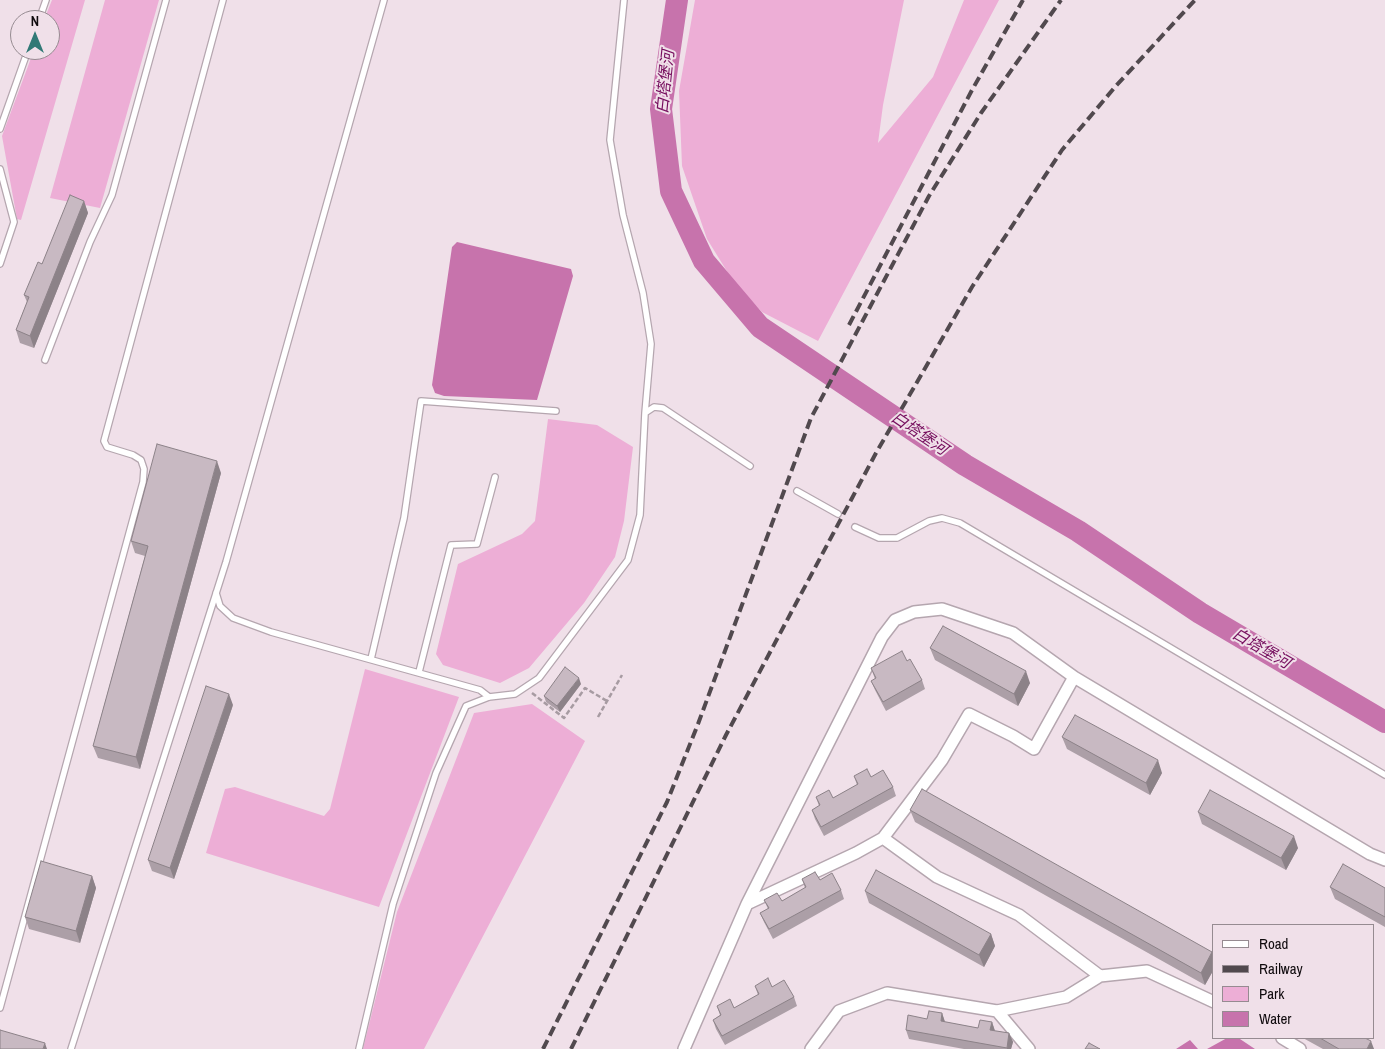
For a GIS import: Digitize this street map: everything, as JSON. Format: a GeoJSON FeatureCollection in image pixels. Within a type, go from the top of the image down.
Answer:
{"type":"FeatureCollection","features":[{"type":"Feature","properties":{"kind":"street"},"geometry":{"type":"LineString","coordinates":[[684,1049],[747,904],[882,637],[895,620],[914,612],[942,608],[1013,633],[1074,677],[1370,854],[1385,860]]}},
{"type":"Feature","properties":{"kind":"street"},"geometry":{"type":"LineString","coordinates":[[747,904],[856,853],[883,838],[942,760],[969,714],[1034,749],[1074,677]]}},
{"type":"Feature","properties":{"kind":"street"},"geometry":{"type":"LineString","coordinates":[[883,838],[937,877],[1019,915],[1100,976]]}},
{"type":"Feature","properties":{"kind":"street"},"geometry":{"type":"LineString","coordinates":[[811,1049],[839,1011],[888,993],[997,1011],[1066,997],[1100,976],[1147,972],[1212,1001]]}},
{"type":"Feature","properties":{"kind":"street"},"geometry":{"type":"LineString","coordinates":[[997,1011],[1030,1049]]}},
{"type":"Feature","properties":{"kind":"street"},"geometry":{"type":"LineString","coordinates":[[1284,1039],[1300,1049]]}},
{"type":"Feature","properties":{"kind":"lane"},"geometry":{"type":"LineString","coordinates":[[46,360],[90,242],[112,195],[166,0]]}},
{"type":"Feature","properties":{"kind":"lane"},"geometry":{"type":"LineString","coordinates":[[0,1008],[143,482],[144,469],[141,460],[133,455],[107,447],[104,441],[223,0]]}},
{"type":"Feature","properties":{"kind":"lane"},"geometry":{"type":"LineString","coordinates":[[71,1049],[216,593],[384,0]]}},
{"type":"Feature","properties":{"kind":"lane"},"geometry":{"type":"LineString","coordinates":[[359,1049],[393,904],[436,772],[466,706],[489,697],[515,694],[539,678],[628,560],[640,515],[645,413],[651,344],[643,292],[623,214],[610,140],[624,0]]}},
{"type":"Feature","properties":{"kind":"lane"},"geometry":{"type":"LineString","coordinates":[[0,128],[24,60]]}},
{"type":"Feature","properties":{"kind":"lane"},"geometry":{"type":"LineString","coordinates":[[0,170],[14,222],[0,264]]}},
{"type":"Feature","properties":{"kind":"lane"},"geometry":{"type":"LineString","coordinates":[[371,659],[404,518],[421,401],[556,411]]}},
{"type":"Feature","properties":{"kind":"lane"},"geometry":{"type":"LineString","coordinates":[[645,413],[654,407],[663,408],[750,466]]}},
{"type":"Feature","properties":{"kind":"lane"},"geometry":{"type":"LineString","coordinates":[[419,672],[451,545],[477,544],[495,477]]}},
{"type":"Feature","properties":{"kind":"lane"},"geometry":{"type":"LineString","coordinates":[[797,491],[838,514]]}},
{"type":"Feature","properties":{"kind":"lane"},"geometry":{"type":"LineString","coordinates":[[855,527],[879,538],[897,538],[929,521],[942,518],[960,523],[1385,775]]}},
{"type":"Feature","properties":{"kind":"lane"},"geometry":{"type":"LineString","coordinates":[[216,593],[220,606],[232,618],[271,632],[480,690],[489,697]]}},
{"type":"Feature","properties":{"kind":"path"},"geometry":{"type":"LineString","coordinates":[[598,717],[622,675]]}},
{"type":"Feature","properties":{"kind":"path"},"geometry":{"type":"LineString","coordinates":[[524,688],[564,718],[585,688],[607,701]]}},
{"type":"Feature","properties":{"kind":"green space"},"geometry":{"type":"Polygon","coordinates":[[[52,0],[85,0],[21,220],[17,219],[2,136],[30,60],[60,60],[60,10],[48,10],[52,0]]]}},
{"type":"Feature","properties":{"kind":"green space"},"geometry":{"type":"Polygon","coordinates":[[[105,0],[159,0],[100,208],[50,198],[105,0]]]}},
{"type":"Feature","properties":{"kind":"green space"},"geometry":{"type":"Polygon","coordinates":[[[695,0],[904,0],[883,105],[878,143],[933,77],[964,0],[999,0],[818,341],[762,312],[733,281],[707,239],[682,166],[679,91],[695,0]]]}},
{"type":"Feature","properties":{"kind":"green space"},"geometry":{"type":"Polygon","coordinates":[[[548,419],[597,425],[633,447],[624,521],[615,557],[584,603],[529,668],[500,683],[443,665],[436,654],[458,564],[522,534],[535,521],[548,419]]]}},
{"type":"Feature","properties":{"kind":"green space"},"geometry":{"type":"Polygon","coordinates":[[[365,669],[459,697],[379,907],[206,853],[225,789],[235,787],[324,816],[330,809],[365,669]]]}},
{"type":"Feature","properties":{"kind":"green space"},"geometry":{"type":"Polygon","coordinates":[[[532,704],[585,741],[424,1049],[363,1049],[397,912],[474,713],[532,704]]]}},
{"type":"Feature","properties":{"kind":"water"},"geometry":{"type":"Polygon","coordinates":[[[457,242],[571,269],[573,276],[537,400],[444,396],[435,393],[432,385],[452,247],[457,242]]]}},
{"type":"Feature","properties":{"kind":"water"},"geometry":{"type":"Polygon","coordinates":[[[1225,1039],[1240,1039],[1255,1049],[1207,1049],[1225,1039]]]}},
{"type":"Feature","properties":{"kind":"water"},"geometry":{"type":"Polygon","coordinates":[[[1190,1040],[1198,1049],[1176,1049],[1190,1040]]]}},
{"type":"Feature","properties":{"kind":"building"},"geometry":{"type":"Polygon","coordinates":[[[70,195],[84,201],[30,336],[16,330],[29,297],[24,295],[38,262],[42,264],[70,195]]]}},
{"type":"Feature","properties":{"kind":"building"},"geometry":{"type":"Polygon","coordinates":[[[157,444],[217,461],[136,757],[93,746],[148,546],[131,541],[157,444]]]}},
{"type":"Feature","properties":{"kind":"building"},"geometry":{"type":"Polygon","coordinates":[[[943,626],[1026,671],[1014,694],[930,648],[943,626]]]}},
{"type":"Feature","properties":{"kind":"building"},"geometry":{"type":"Polygon","coordinates":[[[902,651],[907,661],[910,659],[922,680],[883,702],[871,681],[876,678],[871,668],[902,651]]]}},
{"type":"Feature","properties":{"kind":"building"},"geometry":{"type":"Polygon","coordinates":[[[565,667],[579,678],[557,706],[544,696],[565,667]]]}},
{"type":"Feature","properties":{"kind":"building"},"geometry":{"type":"Polygon","coordinates":[[[206,686],[229,694],[170,868],[148,860],[206,686]]]}},
{"type":"Feature","properties":{"kind":"building"},"geometry":{"type":"Polygon","coordinates":[[[1075,715],[1158,760],[1146,783],[1062,737],[1075,715]]]}},
{"type":"Feature","properties":{"kind":"building"},"geometry":{"type":"Polygon","coordinates":[[[867,769],[871,777],[883,770],[893,787],[821,827],[812,810],[820,805],[816,797],[829,790],[833,798],[858,784],[854,776],[867,769]]]}},
{"type":"Feature","properties":{"kind":"building"},"geometry":{"type":"Polygon","coordinates":[[[922,789],[1212,952],[1201,973],[910,810],[922,789]]]}},
{"type":"Feature","properties":{"kind":"building"},"geometry":{"type":"Polygon","coordinates":[[[1210,790],[1294,836],[1281,858],[1198,812],[1210,790]]]}},
{"type":"Feature","properties":{"kind":"building"},"geometry":{"type":"Polygon","coordinates":[[[41,861],[92,876],[76,931],[25,917],[41,861]]]}},
{"type":"Feature","properties":{"kind":"building"},"geometry":{"type":"Polygon","coordinates":[[[1343,864],[1385,888],[1385,917],[1330,887],[1343,864]]]}},
{"type":"Feature","properties":{"kind":"building"},"geometry":{"type":"Polygon","coordinates":[[[876,870],[991,934],[979,955],[865,891],[876,870]]]}},
{"type":"Feature","properties":{"kind":"building"},"geometry":{"type":"Polygon","coordinates":[[[815,872],[820,880],[832,873],[841,890],[769,929],[760,913],[769,908],[764,900],[777,893],[782,901],[806,887],[802,879],[815,872]]]}},
{"type":"Feature","properties":{"kind":"building"},"geometry":{"type":"Polygon","coordinates":[[[768,978],[772,987],[784,980],[794,997],[722,1036],[713,1020],[721,1015],[717,1006],[730,999],[734,1008],[759,994],[755,986],[768,978]]]}},
{"type":"Feature","properties":{"kind":"building"},"geometry":{"type":"Polygon","coordinates":[[[929,1011],[942,1013],[941,1021],[978,1028],[980,1020],[992,1022],[990,1030],[1009,1033],[1007,1048],[906,1030],[908,1015],[927,1019],[929,1011]]]}},
{"type":"Feature","properties":{"kind":"building"},"geometry":{"type":"Polygon","coordinates":[[[0,1030],[45,1043],[43,1049],[0,1049],[0,1030]]]}},
{"type":"Feature","properties":{"kind":"building"},"geometry":{"type":"Polygon","coordinates":[[[1322,1039],[1367,1039],[1371,1041],[1367,1049],[1339,1049],[1322,1039]]]}},
{"type":"Feature","properties":{"kind":"building"},"geometry":{"type":"Polygon","coordinates":[[[1089,1043],[1100,1049],[1085,1049],[1089,1043]]]}},
{"type":"Feature","properties":{"kind":"waterway","name":"白塔堡河"},"geometry":{"type":"LineString","coordinates":[[677,0],[661,109],[671,191],[704,261],[760,327],[965,465],[1078,531],[1200,613],[1385,722]]}},
{"type":"Feature","properties":{"kind":"railway"},"geometry":{"type":"LineString","coordinates":[[849,325],[972,90],[1023,0]]}},
{"type":"Feature","properties":{"kind":"railway"},"geometry":{"type":"LineString","coordinates":[[543,1049],[667,802],[698,724],[811,418],[929,196],[981,113],[1061,0]]}},
{"type":"Feature","properties":{"kind":"railway"},"geometry":{"type":"LineString","coordinates":[[571,1049],[726,735],[876,453],[972,287],[1062,150],[1115,87],[1195,0]]}}]}
